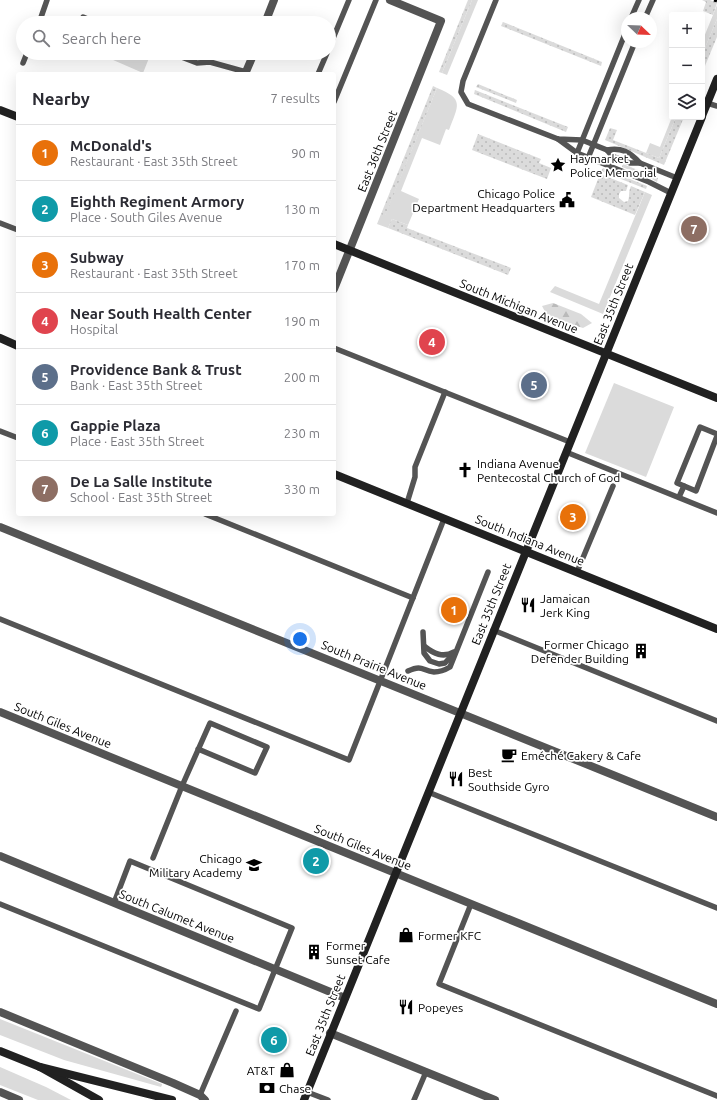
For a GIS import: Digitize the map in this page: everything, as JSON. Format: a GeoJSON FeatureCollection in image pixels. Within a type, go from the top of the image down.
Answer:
{"type":"FeatureCollection","features":[{"type":"Feature","properties":{"kind":"street"},"geometry":{"type":"LineString","coordinates":[[268,16],[274,0]]}},
{"type":"Feature","properties":{"kind":"street","name":"East 36th Street"},"geometry":{"type":"LineString","coordinates":[[336,284],[441,21],[390,0]]}},
{"type":"Feature","properties":{"kind":"street"},"geometry":{"type":"LineString","coordinates":[[246,72],[251,60]]}},
{"type":"Feature","properties":{"kind":"street","name":"East 35th Street"},"geometry":{"type":"LineString","coordinates":[[705,108],[717,79]]}},
{"type":"Feature","properties":{"kind":"street"},"geometry":{"type":"LineString","coordinates":[[0,110],[16,116]]}},
{"type":"Feature","properties":{"kind":"street","name":"East 35th Street"},"geometry":{"type":"LineString","coordinates":[[304,1100],[700,120]]}},
{"type":"Feature","properties":{"kind":"street","name":"South Michigan Avenue"},"geometry":{"type":"LineString","coordinates":[[336,245],[717,398]]}},
{"type":"Feature","properties":{"kind":"street"},"geometry":{"type":"LineString","coordinates":[[0,338],[16,345]]}},
{"type":"Feature","properties":{"kind":"street","name":"South Indiana Avenue"},"geometry":{"type":"LineString","coordinates":[[336,475],[717,629]]}},
{"type":"Feature","properties":{"kind":"street","name":"South Prairie Avenue"},"geometry":{"type":"LineString","coordinates":[[0,527],[717,816]]}},
{"type":"Feature","properties":{"kind":"street","name":"South Giles Avenue"},"geometry":{"type":"LineString","coordinates":[[0,712],[717,1004]]}},
{"type":"Feature","properties":{"kind":"street","name":"South Calumet Avenue"},"geometry":{"type":"LineString","coordinates":[[0,856],[345,998]]}},
{"type":"Feature","properties":{"kind":"street"},"geometry":{"type":"LineString","coordinates":[[0,1012],[203,1097]]}},
{"type":"Feature","properties":{"kind":"street"},"geometry":{"type":"LineString","coordinates":[[330,1033],[495,1100]]}},
{"type":"Feature","properties":{"kind":"street"},"geometry":{"type":"LineString","coordinates":[[0,1051],[40,1067],[99,1100]]}},
{"type":"Feature","properties":{"kind":"street"},"geometry":{"type":"LineString","coordinates":[[40,1067],[172,1100]]}},
{"type":"Feature","properties":{"kind":"street"},"geometry":{"type":"LineString","coordinates":[[0,1092],[19,1100]]}},
{"type":"Feature","properties":{"kind":"lane"},"geometry":{"type":"LineString","coordinates":[[42,16],[48,0]]}},
{"type":"Feature","properties":{"kind":"lane"},"geometry":{"type":"LineString","coordinates":[[336,31],[349,0]]}},
{"type":"Feature","properties":{"kind":"lane"},"geometry":{"type":"LineString","coordinates":[[336,97],[376,0]]}},
{"type":"Feature","properties":{"kind":"lane"},"geometry":{"type":"LineString","coordinates":[[496,0],[463,82],[461,92],[468,104],[558,139],[577,153],[649,182],[671,193]]}},
{"type":"Feature","properties":{"kind":"lane"},"geometry":{"type":"LineString","coordinates":[[634,12],[639,0]]}},
{"type":"Feature","properties":{"kind":"lane"},"geometry":{"type":"LineString","coordinates":[[647,12],[652,0]]}},
{"type":"Feature","properties":{"kind":"lane"},"geometry":{"type":"LineString","coordinates":[[577,153],[621,44]]}},
{"type":"Feature","properties":{"kind":"lane"},"geometry":{"type":"LineString","coordinates":[[588,158],[633,48]]}},
{"type":"Feature","properties":{"kind":"lane"},"geometry":{"type":"LineString","coordinates":[[189,60],[197,63],[210,62],[243,72]]}},
{"type":"Feature","properties":{"kind":"lane"},"geometry":{"type":"LineString","coordinates":[[319,72],[324,60]]}},
{"type":"Feature","properties":{"kind":"lane"},"geometry":{"type":"LineString","coordinates":[[707,102],[717,106]]}},
{"type":"Feature","properties":{"kind":"lane"},"geometry":{"type":"LineString","coordinates":[[558,139],[582,140],[607,150],[612,156],[630,163],[640,163],[677,178]]}},
{"type":"Feature","properties":{"kind":"lane"},"geometry":{"type":"LineString","coordinates":[[607,150],[616,148],[633,155],[640,163]]}},
{"type":"Feature","properties":{"kind":"lane"},"geometry":{"type":"LineString","coordinates":[[0,223],[16,229]]}},
{"type":"Feature","properties":{"kind":"lane"},"geometry":{"type":"LineString","coordinates":[[336,349],[570,442]]}},
{"type":"Feature","properties":{"kind":"lane"},"geometry":{"type":"LineString","coordinates":[[407,503],[415,477],[415,467],[445,392]]}},
{"type":"Feature","properties":{"kind":"lane"},"geometry":{"type":"LineString","coordinates":[[700,427],[717,435],[696,490],[677,483],[700,427]]}},
{"type":"Feature","properties":{"kind":"lane"},"geometry":{"type":"LineString","coordinates":[[0,431],[16,437]]}},
{"type":"Feature","properties":{"kind":"lane"},"geometry":{"type":"LineString","coordinates":[[566,452],[717,513]]}},
{"type":"Feature","properties":{"kind":"lane"},"geometry":{"type":"LineString","coordinates":[[577,572],[613,486]]}},
{"type":"Feature","properties":{"kind":"lane"},"geometry":{"type":"LineString","coordinates":[[679,497],[684,486]]}},
{"type":"Feature","properties":{"kind":"lane"},"geometry":{"type":"LineString","coordinates":[[210,516],[413,598]]}},
{"type":"Feature","properties":{"kind":"lane"},"geometry":{"type":"LineString","coordinates":[[0,619],[349,760],[444,518]]}},
{"type":"Feature","properties":{"kind":"lane"},"geometry":{"type":"LineString","coordinates":[[408,671],[421,667],[432,672],[442,671],[450,667],[488,572]]}},
{"type":"Feature","properties":{"kind":"lane"},"geometry":{"type":"LineString","coordinates":[[493,630],[717,721]]}},
{"type":"Feature","properties":{"kind":"lane"},"geometry":{"type":"LineString","coordinates":[[424,632],[424,652],[430,661],[439,664],[445,663],[460,644]]}},
{"type":"Feature","properties":{"kind":"lane"},"geometry":{"type":"LineString","coordinates":[[424,646],[432,652],[441,655],[448,655],[454,652]]}},
{"type":"Feature","properties":{"kind":"lane"},"geometry":{"type":"LineString","coordinates":[[153,858],[182,786],[198,749],[210,723],[267,746],[255,773],[198,749]]}},
{"type":"Feature","properties":{"kind":"lane"},"geometry":{"type":"LineString","coordinates":[[428,792],[717,908]]}},
{"type":"Feature","properties":{"kind":"lane"},"geometry":{"type":"LineString","coordinates":[[0,904],[259,1009],[292,928],[130,860],[114,904]]}},
{"type":"Feature","properties":{"kind":"lane"},"geometry":{"type":"LineString","coordinates":[[472,904],[440,984],[717,1096]]}},
{"type":"Feature","properties":{"kind":"lane"},"geometry":{"type":"LineString","coordinates":[[203,1097],[236,1011]]}},
{"type":"Feature","properties":{"kind":"lane"},"geometry":{"type":"LineString","coordinates":[[414,1100],[426,1072]]}},
{"type":"Feature","properties":{"kind":"lane"},"geometry":{"type":"LineString","coordinates":[[307,1092],[328,1100]]}},
{"type":"Feature","properties":{"kind":"green space"},"geometry":{"type":"Polygon","coordinates":[[[468,0],[472,0],[442,73],[439,72],[468,0]]]}},
{"type":"Feature","properties":{"kind":"green space"},"geometry":{"type":"Polygon","coordinates":[[[472,0],[478,0],[447,75],[442,73],[472,0]]]}},
{"type":"Feature","properties":{"kind":"green space"},"geometry":{"type":"Polygon","coordinates":[[[702,0],[710,0],[717,3],[713,15],[703,11],[706,2],[702,0]]]}},
{"type":"Feature","properties":{"kind":"green space"},"geometry":{"type":"Polygon","coordinates":[[[717,5],[717,19],[705,48],[705,35],[717,5]]]}},
{"type":"Feature","properties":{"kind":"green space"},"geometry":{"type":"Polygon","coordinates":[[[717,19],[717,37],[705,66],[705,48],[717,19]]]}},
{"type":"Feature","properties":{"kind":"green space"},"geometry":{"type":"Polygon","coordinates":[[[503,22],[602,62],[601,66],[501,26],[503,22]]]}},
{"type":"Feature","properties":{"kind":"green space"},"geometry":{"type":"Polygon","coordinates":[[[113,60],[148,60],[143,72],[113,60]]]}},
{"type":"Feature","properties":{"kind":"green space"},"geometry":{"type":"Polygon","coordinates":[[[478,84],[517,100],[516,103],[476,87],[478,84]]]}},
{"type":"Feature","properties":{"kind":"green space"},"geometry":{"type":"Polygon","coordinates":[[[433,86],[437,88],[385,216],[381,214],[433,86]]]}},
{"type":"Feature","properties":{"kind":"green space"},"geometry":{"type":"Polygon","coordinates":[[[437,88],[452,96],[457,104],[457,109],[449,130],[446,129],[440,145],[422,138],[401,191],[419,199],[408,225],[392,219],[388,228],[377,224],[381,214],[385,215],[437,88]]]}},
{"type":"Feature","properties":{"kind":"green space"},"geometry":{"type":"Polygon","coordinates":[[[475,90],[568,127],[566,132],[474,94],[475,90]]]}},
{"type":"Feature","properties":{"kind":"green space"},"geometry":{"type":"Polygon","coordinates":[[[671,120],[675,120],[659,158],[646,153],[650,143],[660,147],[671,120]]]}},
{"type":"Feature","properties":{"kind":"green space"},"geometry":{"type":"Polygon","coordinates":[[[675,120],[683,120],[664,165],[605,140],[610,128],[617,130],[613,140],[659,158],[675,120]]]}},
{"type":"Feature","properties":{"kind":"green space"},"geometry":{"type":"Polygon","coordinates":[[[478,134],[541,159],[539,163],[551,168],[547,179],[472,150],[478,134]]]}},
{"type":"Feature","properties":{"kind":"green space"},"geometry":{"type":"Polygon","coordinates":[[[623,164],[658,178],[657,182],[622,167],[623,164]]]}},
{"type":"Feature","properties":{"kind":"green space"},"geometry":{"type":"Polygon","coordinates":[[[603,168],[647,186],[646,189],[601,171],[603,168]]]}},
{"type":"Feature","properties":{"kind":"green space"},"geometry":{"type":"Polygon","coordinates":[[[600,174],[628,185],[626,191],[621,191],[619,194],[619,198],[624,202],[628,201],[631,186],[645,192],[635,215],[591,197],[600,174]]]}},
{"type":"Feature","properties":{"kind":"green space"},"geometry":{"type":"Polygon","coordinates":[[[645,192],[652,195],[603,314],[550,292],[555,286],[599,304],[645,192]]]}},
{"type":"Feature","properties":{"kind":"green space"},"geometry":{"type":"Polygon","coordinates":[[[392,219],[408,225],[407,228],[511,268],[508,275],[388,228],[392,219]]]}},
{"type":"Feature","properties":{"kind":"green space"},"geometry":{"type":"Polygon","coordinates":[[[553,303],[581,314],[592,323],[583,328],[548,317],[542,306],[553,303]]]}},
{"type":"Feature","properties":{"kind":"green space"},"geometry":{"type":"Polygon","coordinates":[[[614,383],[674,407],[646,477],[585,453],[614,383]]]}},
{"type":"Feature","properties":{"kind":"green space"},"geometry":{"type":"Polygon","coordinates":[[[0,1019],[162,1085],[161,1087],[64,1060],[0,1035],[0,1019]]]}},
{"type":"Feature","properties":{"kind":"green space"},"geometry":{"type":"Polygon","coordinates":[[[0,1067],[46,1087],[71,1100],[38,1100],[0,1085],[0,1067]]]}},
{"type":"Feature","properties":{"kind":"place","name":"Haymarket Police Memorial"},"geometry":{"type":"Point","coordinates":[558,165]}},
{"type":"Feature","properties":{"kind":"place","name":"Chicago Police Department Headquarters"},"geometry":{"type":"Point","coordinates":[567,200]}},
{"type":"Feature","properties":{"kind":"place","name":"De La Salle Institute"},"geometry":{"type":"Point","coordinates":[694,229]}},
{"type":"Feature","properties":{"kind":"place","name":"Near South Health Center"},"geometry":{"type":"Point","coordinates":[432,342]}},
{"type":"Feature","properties":{"kind":"place","name":"Providence Bank & Trust"},"geometry":{"type":"Point","coordinates":[534,385]}},
{"type":"Feature","properties":{"kind":"place","name":"Indiana Avenue Pentecostal Church of God"},"geometry":{"type":"Point","coordinates":[465,470]}},
{"type":"Feature","properties":{"kind":"place","name":"Subway"},"geometry":{"type":"Point","coordinates":[573,517]}},
{"type":"Feature","properties":{"kind":"place","name":"Jamaican Jerk King"},"geometry":{"type":"Point","coordinates":[528,605]}},
{"type":"Feature","properties":{"kind":"place","name":"McDonald's"},"geometry":{"type":"Point","coordinates":[454,610]}},
{"type":"Feature","properties":{"kind":"place","name":"Former Chicago Defender Building"},"geometry":{"type":"Point","coordinates":[641,651]}},
{"type":"Feature","properties":{"kind":"place","name":"Eméché Cakery & Cafe"},"geometry":{"type":"Point","coordinates":[509,755]}},
{"type":"Feature","properties":{"kind":"place","name":"Best Southside Gyro"},"geometry":{"type":"Point","coordinates":[456,779]}},
{"type":"Feature","properties":{"kind":"place","name":"Eighth Regiment Armory"},"geometry":{"type":"Point","coordinates":[316,861]}},
{"type":"Feature","properties":{"kind":"place","name":"Chicago Military Academy"},"geometry":{"type":"Point","coordinates":[254,865]}},
{"type":"Feature","properties":{"kind":"place","name":"Former KFC"},"geometry":{"type":"Point","coordinates":[406,935]}},
{"type":"Feature","properties":{"kind":"place","name":"Former Sunset Cafe"},"geometry":{"type":"Point","coordinates":[314,952]}},
{"type":"Feature","properties":{"kind":"place","name":"Popeyes"},"geometry":{"type":"Point","coordinates":[406,1007]}},
{"type":"Feature","properties":{"kind":"place","name":"Gappie Plaza"},"geometry":{"type":"Point","coordinates":[274,1040]}},
{"type":"Feature","properties":{"kind":"place","name":"AT&T"},"geometry":{"type":"Point","coordinates":[287,1070]}},
{"type":"Feature","properties":{"kind":"place","name":"Chase"},"geometry":{"type":"Point","coordinates":[267,1088]}}]}
